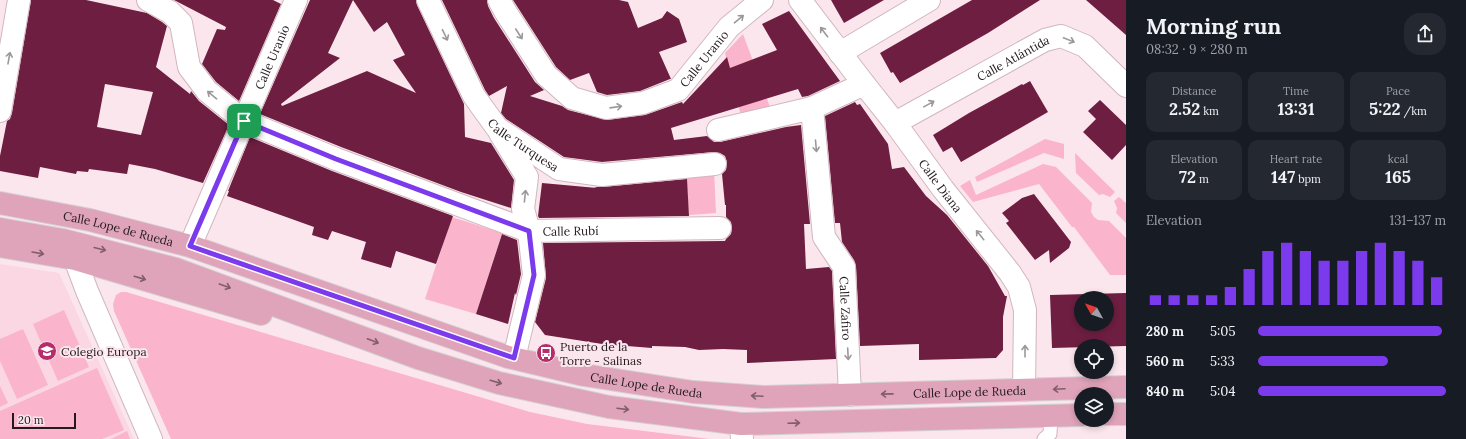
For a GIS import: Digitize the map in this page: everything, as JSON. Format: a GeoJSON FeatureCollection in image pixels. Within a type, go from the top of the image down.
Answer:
{"type":"FeatureCollection","features":[{"type":"Feature","properties":{"kind":"main road","name":"Calle Lope de Rueda"},"geometry":{"type":"LineString","coordinates":[[0,203],[90,220],[190,246],[514,358],[584,375],[693,392],[764,397],[1126,387]]}},
{"type":"Feature","properties":{"kind":"main road"},"geometry":{"type":"LineString","coordinates":[[33,209],[63,240],[75,259]]}},
{"type":"Feature","properties":{"kind":"main road","name":"Calle Lope de Rueda"},"geometry":{"type":"LineString","coordinates":[[0,229],[63,240],[176,269],[418,358],[499,383],[609,407],[741,432],[1050,432],[1074,419]]}},
{"type":"Feature","properties":{"kind":"main road","name":"Calle Lope de Rueda"},"geometry":{"type":"LineString","coordinates":[[0,246],[75,259],[312,330],[336,327]]}},
{"type":"Feature","properties":{"kind":"main road"},"geometry":{"type":"LineString","coordinates":[[1114,414],[1126,414]]}},
{"type":"Feature","properties":{"kind":"street"},"geometry":{"type":"LineString","coordinates":[[1,102],[19,0]]}},
{"type":"Feature","properties":{"kind":"street","name":"Calle Rubí"},"geometry":{"type":"LineString","coordinates":[[148,0],[170,12],[181,23],[189,67],[207,91],[244,121],[336,159],[529,231],[720,228]]}},
{"type":"Feature","properties":{"kind":"street","name":"Calle Uranio"},"geometry":{"type":"LineString","coordinates":[[190,246],[296,0]]}},
{"type":"Feature","properties":{"kind":"street","name":"Calle Turquesa"},"geometry":{"type":"LineString","coordinates":[[428,0],[474,96],[497,128],[559,169],[602,174],[715,164]]}},
{"type":"Feature","properties":{"kind":"street","name":"Calle Uranio"},"geometry":{"type":"LineString","coordinates":[[499,0],[546,76],[572,98],[606,108],[643,103],[678,90],[729,28],[762,0]]}},
{"type":"Feature","properties":{"kind":"street","name":"Calle Diana"},"geometry":{"type":"LineString","coordinates":[[800,0],[895,123],[943,189],[1010,272],[1019,287],[1025,310],[1024,390]]}},
{"type":"Feature","properties":{"kind":"street"},"geometry":{"type":"LineString","coordinates":[[840,53],[929,0]]}},
{"type":"Feature","properties":{"kind":"street","name":"Calle Atlántida"},"geometry":{"type":"LineString","coordinates":[[895,123],[1045,40],[1061,36],[1086,46],[1126,86]]}},
{"type":"Feature","properties":{"kind":"street"},"geometry":{"type":"LineString","coordinates":[[718,130],[812,108],[864,84]]}},
{"type":"Feature","properties":{"kind":"street","name":"Calle Zafiro"},"geometry":{"type":"LineString","coordinates":[[812,108],[824,237],[844,267],[850,395]]}},
{"type":"Feature","properties":{"kind":"street"},"geometry":{"type":"LineString","coordinates":[[497,128],[527,178],[523,209],[529,231],[534,275],[514,358]]}},
{"type":"Feature","properties":{"kind":"street"},"geometry":{"type":"LineString","coordinates":[[75,259],[151,439]]}},
{"type":"Feature","properties":{"kind":"shaded area"},"geometry":{"type":"Polygon","coordinates":[[[743,34],[770,107],[741,116],[725,53],[743,34]]]}},
{"type":"Feature","properties":{"kind":"shaded area"},"geometry":{"type":"Polygon","coordinates":[[[1045,139],[1064,144],[1064,159],[1044,153],[977,182],[975,177],[1045,139]]]}},
{"type":"Feature","properties":{"kind":"shaded area"},"geometry":{"type":"Polygon","coordinates":[[[1075,153],[1115,192],[1110,197],[1103,194],[1099,195],[1076,173],[1075,153]]]}},
{"type":"Feature","properties":{"kind":"shaded area"},"geometry":{"type":"Polygon","coordinates":[[[1043,164],[1056,167],[1092,203],[1091,212],[1094,217],[1098,220],[1109,221],[1126,238],[1126,275],[1110,275],[1039,184],[973,202],[960,186],[970,180],[976,195],[1043,164]]]}},
{"type":"Feature","properties":{"kind":"shaded area"},"geometry":{"type":"Polygon","coordinates":[[[714,170],[716,213],[689,215],[686,172],[714,170]]]}},
{"type":"Feature","properties":{"kind":"shaded area"},"geometry":{"type":"Polygon","coordinates":[[[1119,197],[1126,203],[1126,223],[1116,213],[1117,208],[1114,201],[1119,197]]]}},
{"type":"Feature","properties":{"kind":"shaded area"},"geometry":{"type":"Polygon","coordinates":[[[452,217],[502,233],[476,314],[425,299],[452,217]]]}},
{"type":"Feature","properties":{"kind":"shaded area","name":"Colegio Europa"},"geometry":{"type":"Polygon","coordinates":[[[0,264],[59,273],[134,439],[0,439],[0,264]]]}},
{"type":"Feature","properties":{"kind":"shaded area"},"geometry":{"type":"Polygon","coordinates":[[[121,292],[126,292],[530,412],[587,424],[710,439],[171,439],[114,311],[113,304],[116,295],[121,292]]]}},
{"type":"Feature","properties":{"kind":"shaded area"},"geometry":{"type":"Polygon","coordinates":[[[64,310],[89,367],[58,381],[33,324],[64,310]]]}},
{"type":"Feature","properties":{"kind":"shaded area"},"geometry":{"type":"Polygon","coordinates":[[[23,329],[48,385],[17,399],[0,361],[0,339],[23,329]]]}},
{"type":"Feature","properties":{"kind":"shaded area"},"geometry":{"type":"Polygon","coordinates":[[[97,368],[124,430],[102,439],[0,439],[0,411],[97,368]]]}},
{"type":"Feature","properties":{"kind":"shaded area"},"geometry":{"type":"Polygon","coordinates":[[[0,386],[8,403],[0,407],[0,386]]]}},
{"type":"Feature","properties":{"kind":"shaded area"},"geometry":{"type":"Polygon","coordinates":[[[127,431],[130,439],[111,439],[127,431]]]}},
{"type":"Feature","properties":{"kind":"building"},"geometry":{"type":"Polygon","coordinates":[[[31,0],[86,0],[147,13],[167,26],[156,67],[190,94],[191,91],[199,101],[229,125],[203,183],[155,169],[129,164],[127,174],[89,169],[88,172],[77,171],[76,174],[40,167],[38,178],[0,171],[0,156],[7,121],[10,119],[31,0]],[[105,84],[97,127],[141,135],[153,92],[105,84]]]}},
{"type":"Feature","properties":{"kind":"building"},"geometry":{"type":"Polygon","coordinates":[[[174,0],[273,0],[281,4],[239,101],[216,82],[202,64],[217,29],[225,30],[226,27],[174,0]]]}},
{"type":"Feature","properties":{"kind":"building"},"geometry":{"type":"Polygon","coordinates":[[[310,0],[353,0],[416,0],[464,104],[465,137],[491,143],[514,180],[511,208],[461,192],[341,147],[260,114],[310,0]],[[353,0],[328,53],[340,58],[281,104],[282,106],[367,71],[416,93],[393,60],[405,55],[387,22],[374,32],[353,0]]]}},
{"type":"Feature","properties":{"kind":"building"},"geometry":{"type":"Polygon","coordinates":[[[442,0],[487,0],[488,6],[494,18],[535,82],[544,90],[530,96],[562,106],[568,110],[607,120],[645,115],[682,102],[683,104],[727,57],[730,68],[777,50],[762,24],[789,11],[840,81],[808,96],[802,97],[798,89],[671,128],[674,140],[707,136],[714,142],[720,142],[801,125],[810,224],[804,224],[806,269],[829,267],[832,271],[836,359],[747,363],[747,350],[699,350],[685,347],[652,346],[652,348],[602,344],[545,335],[535,322],[546,278],[543,243],[725,241],[731,234],[732,228],[731,222],[726,217],[722,174],[726,170],[727,162],[725,156],[714,152],[602,162],[564,157],[506,119],[501,113],[507,86],[489,96],[442,0]]]}},
{"type":"Feature","properties":{"kind":"building"},"geometry":{"type":"Polygon","coordinates":[[[513,0],[619,0],[628,2],[638,28],[662,18],[667,11],[679,19],[687,42],[659,52],[671,79],[640,91],[607,95],[597,92],[589,73],[570,80],[556,67],[513,0]]]}},
{"type":"Feature","properties":{"kind":"building"},"geometry":{"type":"Polygon","coordinates":[[[831,0],[884,0],[844,23],[831,0]]]}},
{"type":"Feature","properties":{"kind":"building"},"geometry":{"type":"Polygon","coordinates":[[[972,0],[1040,0],[988,33],[900,83],[893,72],[891,73],[880,53],[972,0]]]}},
{"type":"Feature","properties":{"kind":"building"},"geometry":{"type":"Polygon","coordinates":[[[1086,0],[1126,0],[1126,35],[1086,0]]]}},
{"type":"Feature","properties":{"kind":"building"},"geometry":{"type":"Polygon","coordinates":[[[1030,81],[1048,112],[961,162],[952,147],[943,152],[933,135],[969,113],[1030,81]]]}},
{"type":"Feature","properties":{"kind":"building"},"geometry":{"type":"Polygon","coordinates":[[[1100,100],[1126,125],[1126,145],[1112,160],[1083,132],[1096,119],[1088,111],[1100,100]]]}},
{"type":"Feature","properties":{"kind":"building"},"geometry":{"type":"Polygon","coordinates":[[[855,102],[857,105],[860,104],[888,144],[892,169],[904,167],[926,196],[947,215],[988,266],[1005,296],[1007,296],[1003,317],[1003,350],[996,358],[919,360],[919,344],[860,346],[856,266],[854,260],[842,242],[840,223],[835,223],[825,116],[855,102]]]}},
{"type":"Feature","properties":{"kind":"building"},"geometry":{"type":"Polygon","coordinates":[[[250,137],[332,171],[453,216],[436,264],[396,251],[391,268],[361,259],[366,242],[332,231],[328,240],[312,235],[314,227],[227,196],[250,137]]]}},
{"type":"Feature","properties":{"kind":"building"},"geometry":{"type":"Polygon","coordinates":[[[687,179],[689,216],[539,218],[538,216],[542,183],[597,188],[594,187],[687,179]]]}},
{"type":"Feature","properties":{"kind":"building"},"geometry":{"type":"Polygon","coordinates":[[[1034,194],[1071,242],[1069,248],[1050,263],[1049,250],[1035,260],[1006,223],[1009,221],[1002,213],[1022,198],[1034,194]]]}},
{"type":"Feature","properties":{"kind":"building"},"geometry":{"type":"Polygon","coordinates":[[[502,234],[517,240],[521,274],[508,324],[476,314],[502,234]]]}},
{"type":"Feature","properties":{"kind":"building"},"geometry":{"type":"Polygon","coordinates":[[[1114,293],[1126,293],[1126,346],[1114,346],[1114,339],[1074,339],[1074,347],[1052,348],[1050,295],[1074,294],[1074,331],[1114,331],[1114,293]]]}},
{"type":"Feature","properties":{"kind":"place","name":"Colegio Europa"},"geometry":{"type":"Point","coordinates":[47,351]}},
{"type":"Feature","properties":{"kind":"place","name":"Puerto de la Torre - Salinas"},"geometry":{"type":"Point","coordinates":[546,353]}},
{"type":"Feature","properties":{"kind":"route"},"geometry":{"type":"LineString","coordinates":[[244,121],[336,159],[529,231],[534,275],[514,358],[190,246],[244,121]]}}]}
